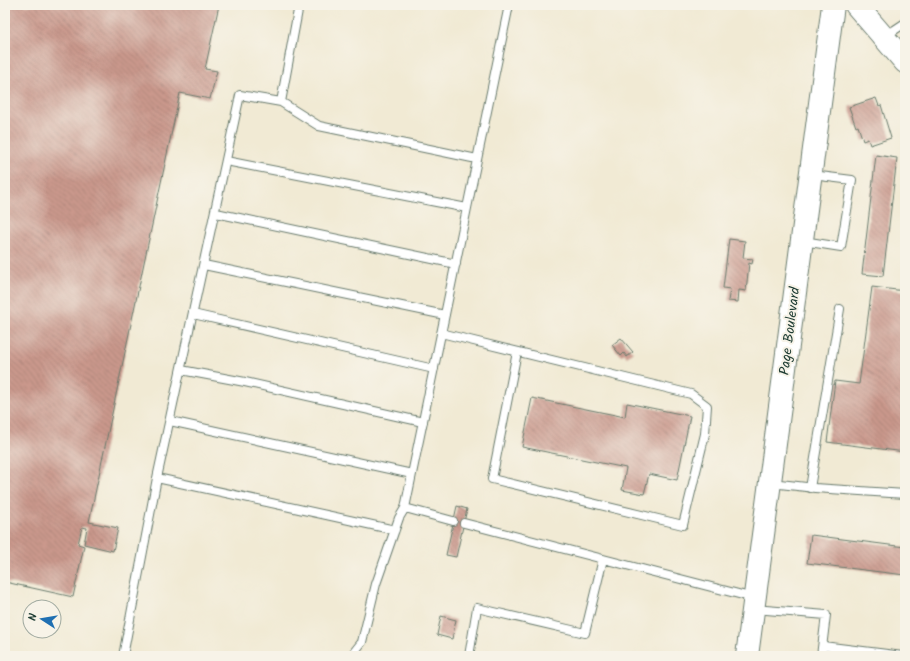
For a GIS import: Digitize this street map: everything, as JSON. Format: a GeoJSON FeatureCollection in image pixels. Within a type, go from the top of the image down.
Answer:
{"type":"FeatureCollection","features":[{"type":"Feature","properties":{"kind":"main road","name":"Page Boulevard"},"geometry":{"type":"LineString","coordinates":[[747,656],[833,5]]}},
{"type":"Feature","properties":{"kind":"main road"},"geometry":{"type":"LineString","coordinates":[[856,5],[905,62]]}},
{"type":"Feature","properties":{"kind":"lane"},"geometry":{"type":"LineString","coordinates":[[281,102],[300,5]]}},
{"type":"Feature","properties":{"kind":"lane"},"geometry":{"type":"LineString","coordinates":[[351,656],[362,642],[376,584],[395,530],[405,508],[508,5]]}},
{"type":"Feature","properties":{"kind":"lane"},"geometry":{"type":"LineString","coordinates":[[883,37],[905,24]]}},
{"type":"Feature","properties":{"kind":"lane"},"geometry":{"type":"LineString","coordinates":[[123,656],[157,478],[216,213],[240,95],[281,102],[320,126],[477,160]]}},
{"type":"Feature","properties":{"kind":"lane"},"geometry":{"type":"LineString","coordinates":[[226,161],[467,208]]}},
{"type":"Feature","properties":{"kind":"lane"},"geometry":{"type":"LineString","coordinates":[[802,241],[841,247],[852,180],[811,175]]}},
{"type":"Feature","properties":{"kind":"lane"},"geometry":{"type":"LineString","coordinates":[[216,213],[456,264]]}},
{"type":"Feature","properties":{"kind":"lane"},"geometry":{"type":"LineString","coordinates":[[204,266],[445,315]]}},
{"type":"Feature","properties":{"kind":"lane"},"geometry":{"type":"LineString","coordinates":[[810,488],[840,309]]}},
{"type":"Feature","properties":{"kind":"lane"},"geometry":{"type":"LineString","coordinates":[[193,314],[434,370]]}},
{"type":"Feature","properties":{"kind":"lane"},"geometry":{"type":"LineString","coordinates":[[441,333],[690,394],[707,406],[705,434],[684,525],[492,479],[517,352]]}},
{"type":"Feature","properties":{"kind":"lane"},"geometry":{"type":"LineString","coordinates":[[181,370],[245,382],[423,422]]}},
{"type":"Feature","properties":{"kind":"lane"},"geometry":{"type":"LineString","coordinates":[[170,421],[412,474]]}},
{"type":"Feature","properties":{"kind":"lane"},"geometry":{"type":"LineString","coordinates":[[157,478],[395,530]]}},
{"type":"Feature","properties":{"kind":"lane"},"geometry":{"type":"LineString","coordinates":[[770,483],[810,488],[905,494]]}},
{"type":"Feature","properties":{"kind":"lane"},"geometry":{"type":"LineString","coordinates":[[405,508],[453,521]]}},
{"type":"Feature","properties":{"kind":"lane"},"geometry":{"type":"LineString","coordinates":[[464,523],[603,559],[754,603],[826,615],[822,656]]}},
{"type":"Feature","properties":{"kind":"lane"},"geometry":{"type":"LineString","coordinates":[[469,656],[477,608],[585,633],[603,559]]}},
{"type":"Feature","properties":{"kind":"lane"},"geometry":{"type":"LineString","coordinates":[[823,646],[903,656]]}},
{"type":"Feature","properties":{"kind":"building"},"geometry":{"type":"Polygon","coordinates":[[[5,5],[219,5],[205,69],[217,71],[210,99],[180,93],[89,522],[118,528],[113,551],[84,544],[87,528],[82,527],[78,544],[84,546],[73,597],[5,582],[5,5]]]}},
{"type":"Feature","properties":{"kind":"building"},"geometry":{"type":"Polygon","coordinates":[[[876,98],[879,106],[881,105],[891,138],[870,145],[868,139],[863,141],[849,107],[876,98]]]}},
{"type":"Feature","properties":{"kind":"building"},"geometry":{"type":"Polygon","coordinates":[[[876,155],[897,158],[883,276],[862,274],[876,155]]]}},
{"type":"Feature","properties":{"kind":"building"},"geometry":{"type":"Polygon","coordinates":[[[729,239],[745,241],[743,258],[753,259],[752,264],[749,263],[746,291],[739,290],[738,302],[728,301],[730,289],[723,288],[729,239]]]}},
{"type":"Feature","properties":{"kind":"building"},"geometry":{"type":"Polygon","coordinates":[[[872,287],[905,291],[905,452],[827,442],[835,381],[859,384],[872,287]]]}},
{"type":"Feature","properties":{"kind":"building"},"geometry":{"type":"Polygon","coordinates":[[[621,338],[633,352],[627,357],[624,353],[621,356],[612,345],[621,338]]]}},
{"type":"Feature","properties":{"kind":"building"},"geometry":{"type":"Polygon","coordinates":[[[532,398],[625,417],[627,403],[690,416],[677,480],[649,474],[644,494],[622,490],[626,468],[522,447],[532,398]]]}},
{"type":"Feature","properties":{"kind":"building"},"geometry":{"type":"Polygon","coordinates":[[[457,506],[467,509],[456,557],[446,555],[457,506]]]}},
{"type":"Feature","properties":{"kind":"building"},"geometry":{"type":"Polygon","coordinates":[[[811,535],[905,547],[905,575],[807,563],[811,535]]]}},
{"type":"Feature","properties":{"kind":"building"},"geometry":{"type":"Polygon","coordinates":[[[441,616],[456,620],[452,639],[437,635],[441,616]]]}}]}
